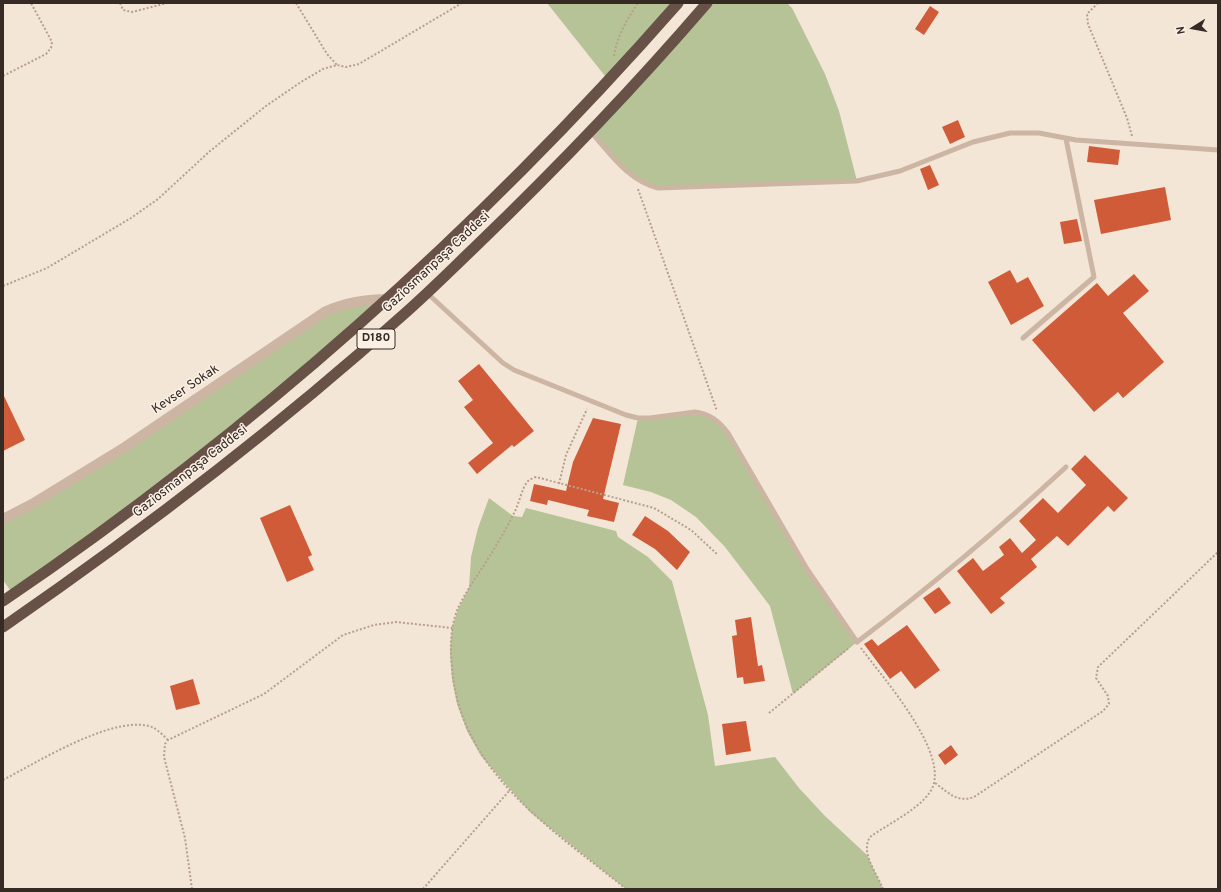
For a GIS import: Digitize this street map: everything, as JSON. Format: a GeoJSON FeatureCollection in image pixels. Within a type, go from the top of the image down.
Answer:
{"type":"FeatureCollection","features":[{"type":"Feature","properties":{"kind":"highway","name":"Gaziosmanpaşa Caddesi"},"geometry":{"type":"LineString","coordinates":[[3,601],[63,559],[177,474],[300,377],[389,299],[510,184],[615,75],[678,3]]}},
{"type":"Feature","properties":{"kind":"highway","name":"Gaziosmanpaşa Caddesi"},"geometry":{"type":"LineString","coordinates":[[3,627],[130,536],[247,447],[317,390],[428,293],[525,199],[591,132],[707,3]]}},
{"type":"Feature","properties":{"kind":"street","name":"Kevser Sokak"},"geometry":{"type":"LineString","coordinates":[[3,519],[32,504],[125,447],[326,311],[339,305],[363,299],[389,299]]}},
{"type":"Feature","properties":{"kind":"lane"},"geometry":{"type":"LineString","coordinates":[[591,132],[634,179],[645,185],[673,188],[850,182],[900,171],[971,143],[999,134],[1023,132],[1066,139],[1218,150]]}},
{"type":"Feature","properties":{"kind":"lane"},"geometry":{"type":"LineString","coordinates":[[1023,338],[1094,277],[1066,139]]}},
{"type":"Feature","properties":{"kind":"lane"},"geometry":{"type":"LineString","coordinates":[[428,293],[503,363],[524,376],[591,402],[638,418],[684,413],[704,414],[713,418],[722,425],[807,569],[857,642],[908,604],[1002,525],[1066,467]]}},
{"type":"Feature","properties":{"kind":"path"},"geometry":{"type":"LineString","coordinates":[[3,76],[46,54],[51,48],[52,42],[31,3]]}},
{"type":"Feature","properties":{"kind":"path"},"geometry":{"type":"LineString","coordinates":[[120,3],[124,10],[132,12],[167,3]]}},
{"type":"Feature","properties":{"kind":"path"},"geometry":{"type":"LineString","coordinates":[[296,3],[327,54],[337,65]]}},
{"type":"Feature","properties":{"kind":"path"},"geometry":{"type":"LineString","coordinates":[[3,286],[46,268],[130,218],[158,199],[210,151],[266,106],[323,69],[337,65],[346,67],[359,64],[462,3]]}},
{"type":"Feature","properties":{"kind":"path"},"geometry":{"type":"LineString","coordinates":[[615,75],[613,64],[616,44],[628,18],[638,3]]}},
{"type":"Feature","properties":{"kind":"path"},"geometry":{"type":"LineString","coordinates":[[1098,3],[1087,14],[1088,24],[1127,118],[1135,145]]}},
{"type":"Feature","properties":{"kind":"path"},"geometry":{"type":"LineString","coordinates":[[634,179],[722,425]]}},
{"type":"Feature","properties":{"kind":"path"},"geometry":{"type":"LineString","coordinates":[[559,484],[566,455],[591,402]]}},
{"type":"Feature","properties":{"kind":"path"},"geometry":{"type":"LineString","coordinates":[[626,889],[530,812],[510,791],[481,756],[467,731],[452,679],[450,652],[452,628],[458,609],[509,522],[528,480],[536,476],[559,484],[638,502],[654,508],[691,530],[718,555]]}},
{"type":"Feature","properties":{"kind":"path"},"geometry":{"type":"LineString","coordinates":[[936,783],[957,798],[965,800],[974,797],[1104,712],[1109,704],[1108,696],[1096,678],[1098,667],[1218,552]]}},
{"type":"Feature","properties":{"kind":"path"},"geometry":{"type":"LineString","coordinates":[[192,889],[185,838],[164,757],[165,744],[168,740],[264,694],[343,636],[374,625],[396,622],[452,628]]}},
{"type":"Feature","properties":{"kind":"path"},"geometry":{"type":"LineString","coordinates":[[769,713],[857,642],[915,721],[927,741],[935,765],[936,783],[930,793],[915,806],[878,831],[866,843],[867,855],[883,889]]}},
{"type":"Feature","properties":{"kind":"path"},"geometry":{"type":"LineString","coordinates":[[3,780],[103,730],[124,725],[154,728],[168,740]]}},
{"type":"Feature","properties":{"kind":"path"},"geometry":{"type":"LineString","coordinates":[[423,889],[510,791]]}},
{"type":"Feature","properties":{"kind":"green space"},"geometry":{"type":"Polygon","coordinates":[[[547,3],[678,3],[609,81],[547,3]]]}},
{"type":"Feature","properties":{"kind":"green space"},"geometry":{"type":"Polygon","coordinates":[[[707,3],[787,3],[792,8],[825,74],[839,111],[857,181],[658,188],[634,179],[591,132],[707,3]]]}},
{"type":"Feature","properties":{"kind":"green space"},"geometry":{"type":"Polygon","coordinates":[[[389,299],[300,377],[13,594],[3,580],[3,519],[14,514],[326,311],[389,299]]]}},
{"type":"Feature","properties":{"kind":"green space"},"geometry":{"type":"Polygon","coordinates":[[[704,414],[722,425],[807,569],[857,642],[793,694],[770,606],[725,547],[696,517],[671,500],[651,492],[623,485],[638,418],[704,414]]]}},
{"type":"Feature","properties":{"kind":"green space"},"geometry":{"type":"Polygon","coordinates":[[[489,498],[513,516],[522,517],[526,508],[616,531],[618,537],[648,557],[672,581],[708,715],[715,766],[775,757],[799,788],[825,816],[867,855],[883,889],[626,889],[530,812],[481,756],[467,731],[457,704],[452,679],[450,652],[452,628],[458,609],[469,588],[471,557],[478,528],[489,498]]]}},
{"type":"Feature","properties":{"kind":"building"},"geometry":{"type":"Polygon","coordinates":[[[930,6],[939,12],[924,35],[915,29],[930,6]]]}},
{"type":"Feature","properties":{"kind":"building"},"geometry":{"type":"Polygon","coordinates":[[[958,120],[965,137],[950,144],[942,127],[958,120]]]}},
{"type":"Feature","properties":{"kind":"building"},"geometry":{"type":"Polygon","coordinates":[[[1089,146],[1120,150],[1118,165],[1087,162],[1089,146]]]}},
{"type":"Feature","properties":{"kind":"building"},"geometry":{"type":"Polygon","coordinates":[[[930,165],[939,185],[928,190],[920,169],[930,165]]]}},
{"type":"Feature","properties":{"kind":"building"},"geometry":{"type":"Polygon","coordinates":[[[1165,187],[1171,220],[1101,234],[1094,200],[1165,187]]]}},
{"type":"Feature","properties":{"kind":"building"},"geometry":{"type":"Polygon","coordinates":[[[1077,219],[1082,241],[1064,244],[1060,222],[1077,219]]]}},
{"type":"Feature","properties":{"kind":"building"},"geometry":{"type":"Polygon","coordinates":[[[1010,270],[1017,283],[1028,277],[1044,306],[1011,325],[988,282],[1010,270]]]}},
{"type":"Feature","properties":{"kind":"building"},"geometry":{"type":"Polygon","coordinates":[[[1134,274],[1149,291],[1123,313],[1164,362],[1123,398],[1118,392],[1094,412],[1032,340],[1097,283],[1108,296],[1134,274]]]}},
{"type":"Feature","properties":{"kind":"building"},"geometry":{"type":"Polygon","coordinates":[[[479,364],[534,431],[514,447],[512,445],[477,474],[468,463],[493,443],[464,407],[473,400],[458,381],[479,364]]]}},
{"type":"Feature","properties":{"kind":"building"},"geometry":{"type":"Polygon","coordinates":[[[3,394],[25,440],[3,451],[3,394]]]}},
{"type":"Feature","properties":{"kind":"building"},"geometry":{"type":"Polygon","coordinates":[[[593,418],[621,424],[603,499],[619,503],[614,522],[587,516],[589,510],[548,500],[547,505],[530,501],[534,484],[566,491],[573,462],[593,418]]]}},
{"type":"Feature","properties":{"kind":"building"},"geometry":{"type":"Polygon","coordinates":[[[1085,455],[1128,498],[1114,512],[1108,506],[1068,546],[1057,536],[1031,559],[1037,567],[1000,598],[1005,603],[991,614],[957,571],[973,558],[983,571],[1004,555],[999,547],[1010,538],[1022,553],[1036,540],[1019,521],[1043,498],[1058,513],[1086,485],[1071,469],[1085,455]]]}},
{"type":"Feature","properties":{"kind":"building"},"geometry":{"type":"Polygon","coordinates":[[[290,505],[312,555],[308,557],[314,570],[287,582],[260,518],[290,505]]]}},
{"type":"Feature","properties":{"kind":"building"},"geometry":{"type":"Polygon","coordinates":[[[645,516],[668,531],[690,552],[677,570],[655,549],[632,535],[645,516]]]}},
{"type":"Feature","properties":{"kind":"building"},"geometry":{"type":"Polygon","coordinates":[[[939,587],[951,603],[935,614],[923,598],[939,587]]]}},
{"type":"Feature","properties":{"kind":"building"},"geometry":{"type":"Polygon","coordinates":[[[751,617],[758,666],[762,665],[765,681],[744,684],[743,677],[737,678],[732,636],[737,635],[735,620],[751,617]]]}},
{"type":"Feature","properties":{"kind":"building"},"geometry":{"type":"Polygon","coordinates":[[[907,625],[940,670],[915,689],[901,671],[890,679],[864,644],[872,639],[878,646],[907,625]]]}},
{"type":"Feature","properties":{"kind":"building"},"geometry":{"type":"Polygon","coordinates":[[[193,679],[200,704],[176,710],[170,686],[193,679]]]}},
{"type":"Feature","properties":{"kind":"building"},"geometry":{"type":"Polygon","coordinates":[[[746,721],[751,751],[726,755],[722,724],[746,721]]]}},
{"type":"Feature","properties":{"kind":"building"},"geometry":{"type":"Polygon","coordinates":[[[951,745],[958,755],[945,765],[938,755],[951,745]]]}}]}
